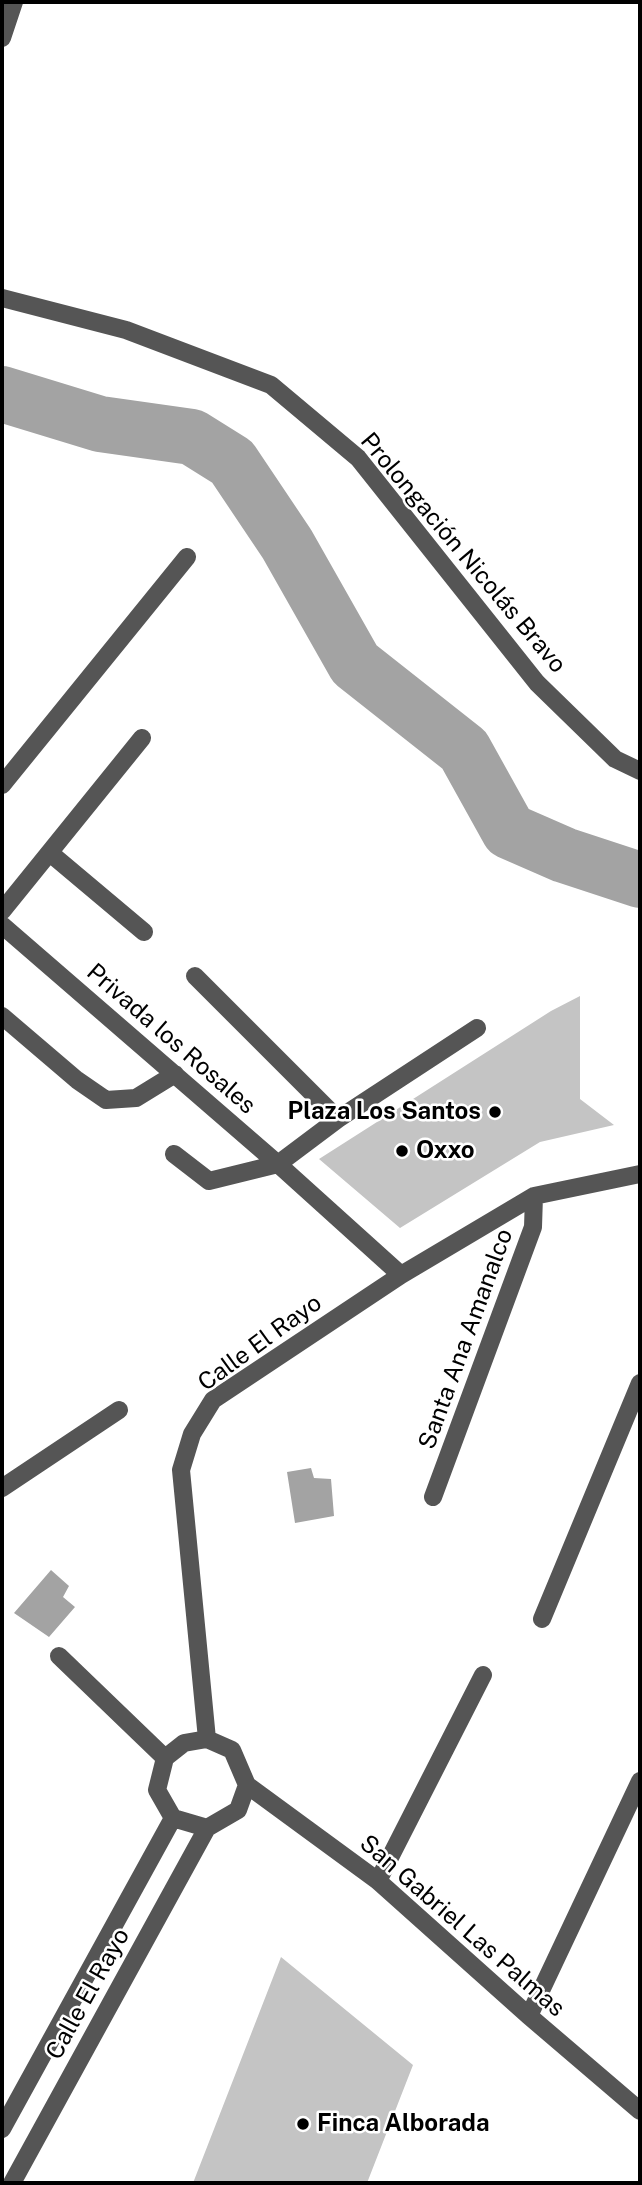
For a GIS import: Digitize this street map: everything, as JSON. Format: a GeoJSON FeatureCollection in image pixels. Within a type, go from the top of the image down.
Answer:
{"type":"FeatureCollection","features":[{"type":"Feature","properties":{"kind":"street"},"geometry":{"type":"LineString","coordinates":[[2,38],[14,2]]}},
{"type":"Feature","properties":{"kind":"street","name":"Prolongación Nicolás Bravo"},"geometry":{"type":"LineString","coordinates":[[2,298],[126,330],[271,384],[358,458],[537,683],[615,759],[640,771]]}},
{"type":"Feature","properties":{"kind":"street"},"geometry":{"type":"LineString","coordinates":[[2,785],[187,557]]}},
{"type":"Feature","properties":{"kind":"street"},"geometry":{"type":"LineString","coordinates":[[2,911],[142,738]]}},
{"type":"Feature","properties":{"kind":"street"},"geometry":{"type":"LineString","coordinates":[[50,853],[144,932]]}},
{"type":"Feature","properties":{"kind":"street","name":"Privada los Rosales"},"geometry":{"type":"LineString","coordinates":[[2,925],[278,1164],[401,1275]]}},
{"type":"Feature","properties":{"kind":"street"},"geometry":{"type":"LineString","coordinates":[[195,976],[338,1119]]}},
{"type":"Feature","properties":{"kind":"street"},"geometry":{"type":"LineString","coordinates":[[2,1016],[77,1080],[106,1100],[136,1098],[175,1074]]}},
{"type":"Feature","properties":{"kind":"street"},"geometry":{"type":"LineString","coordinates":[[174,1154],[209,1181],[278,1164],[338,1119],[478,1028]]}},
{"type":"Feature","properties":{"kind":"street","name":"Calle El Rayo"},"geometry":{"type":"LineString","coordinates":[[207,1739],[181,1470],[192,1434],[213,1400],[401,1275],[534,1196],[640,1174]]}},
{"type":"Feature","properties":{"kind":"street","name":"Santa Ana Amanalco"},"geometry":{"type":"LineString","coordinates":[[433,1497],[533,1227],[534,1196]]}},
{"type":"Feature","properties":{"kind":"street"},"geometry":{"type":"LineString","coordinates":[[542,1619],[640,1383]]}},
{"type":"Feature","properties":{"kind":"street"},"geometry":{"type":"LineString","coordinates":[[2,1488],[119,1410]]}},
{"type":"Feature","properties":{"kind":"street"},"geometry":{"type":"LineString","coordinates":[[59,1656],[165,1758]]}},
{"type":"Feature","properties":{"kind":"street"},"geometry":{"type":"LineString","coordinates":[[378,1881],[483,1675]]}},
{"type":"Feature","properties":{"kind":"street"},"geometry":{"type":"LineString","coordinates":[[207,1739],[232,1751],[247,1785],[238,1810],[208,1828],[173,1818],[158,1790],[165,1758],[184,1743],[207,1739]]}},
{"type":"Feature","properties":{"kind":"street"},"geometry":{"type":"LineString","coordinates":[[529,2016],[640,1781]]}},
{"type":"Feature","properties":{"kind":"street","name":"San Gabriel Las Palmas"},"geometry":{"type":"LineString","coordinates":[[247,1785],[378,1881],[529,2016],[640,2110]]}},
{"type":"Feature","properties":{"kind":"street","name":"Calle El Rayo"},"geometry":{"type":"LineString","coordinates":[[2,2129],[173,1818]]}},
{"type":"Feature","properties":{"kind":"street","name":"Calle El Rayo"},"geometry":{"type":"LineString","coordinates":[[12,2183],[208,1828]]}},
{"type":"Feature","properties":{"kind":"shaded area"},"geometry":{"type":"Polygon","coordinates":[[[311,1468],[314,1478],[331,1479],[334,1516],[295,1523],[287,1472],[311,1468]]]}},
{"type":"Feature","properties":{"kind":"shaded area"},"geometry":{"type":"Polygon","coordinates":[[[51,1570],[69,1586],[63,1597],[75,1607],[49,1637],[14,1613],[51,1570]]]}},
{"type":"Feature","properties":{"kind":"building","name":"Plaza Los Santos"},"geometry":{"type":"Polygon","coordinates":[[[580,996],[580,1099],[614,1125],[540,1142],[400,1228],[319,1159],[551,1011],[580,996]]]}},
{"type":"Feature","properties":{"kind":"building","name":"Finca Alborada"},"geometry":{"type":"Polygon","coordinates":[[[281,1957],[413,2065],[367,2183],[193,2183],[281,1957]]]}},
{"type":"Feature","properties":{"kind":"waterway"},"geometry":{"type":"LineString","coordinates":[[2,394],[100,424],[192,437],[232,462],[287,544],[355,664],[464,750],[509,831],[564,855],[640,880]]}},
{"type":"Feature","properties":{"kind":"place","name":"Plaza Los Santos"},"geometry":{"type":"Point","coordinates":[495,1112]}},
{"type":"Feature","properties":{"kind":"place","name":"Oxxo"},"geometry":{"type":"Point","coordinates":[402,1151]}},
{"type":"Feature","properties":{"kind":"place","name":"Finca Alborada"},"geometry":{"type":"Point","coordinates":[303,2124]}}]}
